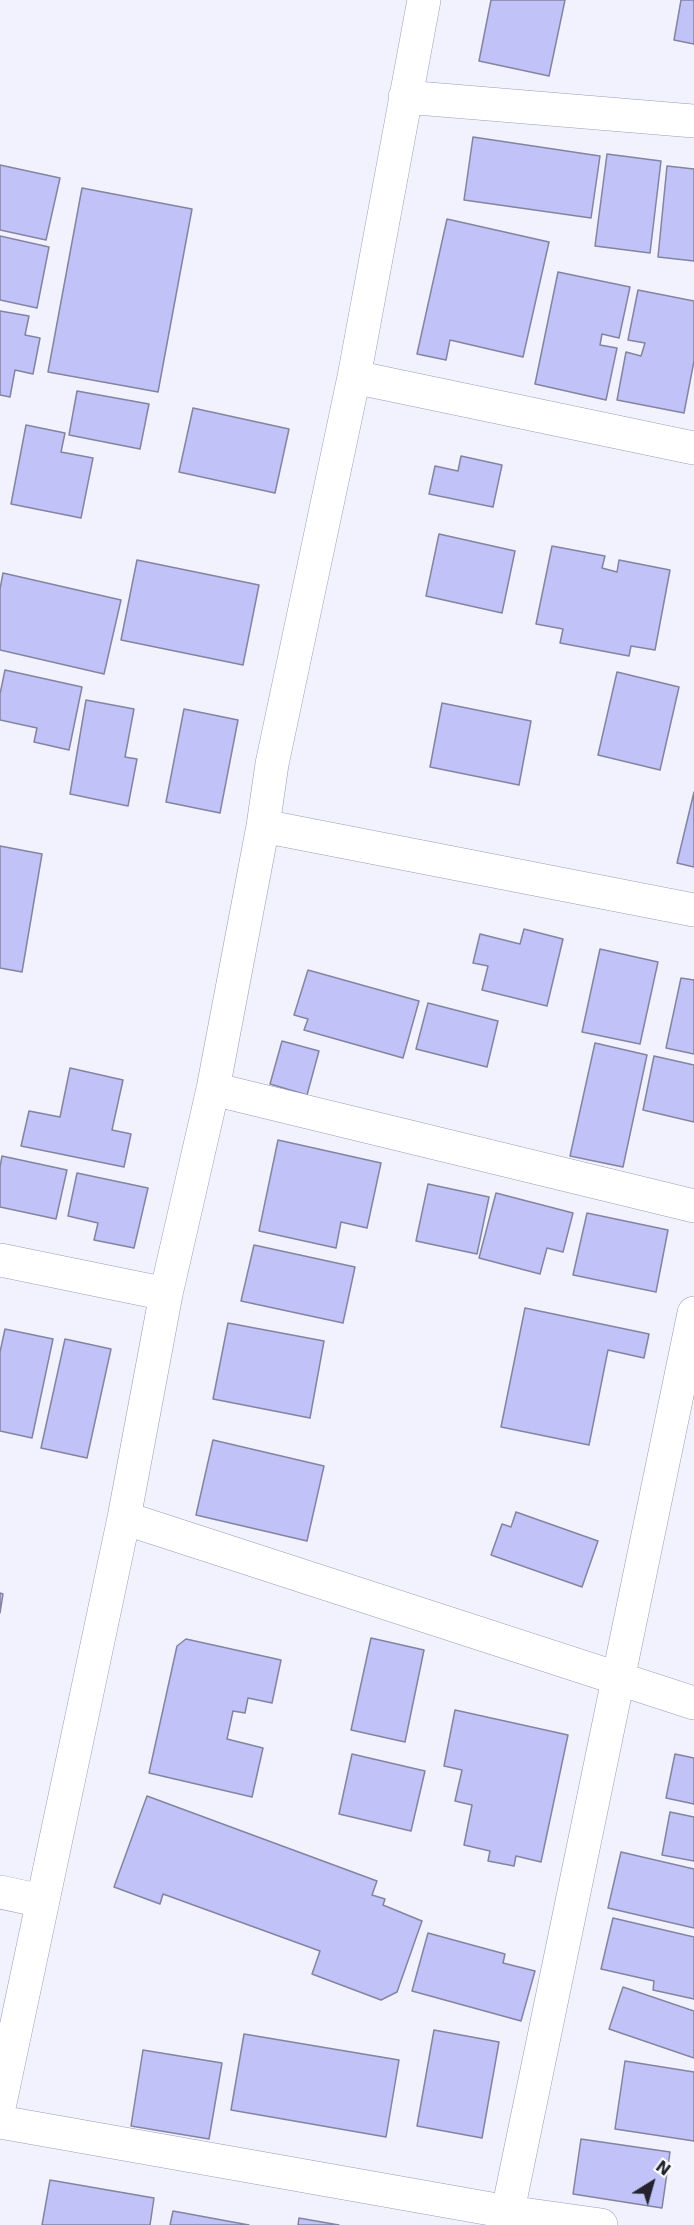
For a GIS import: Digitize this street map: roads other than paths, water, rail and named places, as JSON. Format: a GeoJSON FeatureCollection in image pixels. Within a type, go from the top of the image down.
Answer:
{"type":"FeatureCollection","features":[{"type":"Feature","properties":{"kind":"street"},"geometry":{"type":"LineString","coordinates":[[0,2103],[124,1518],[166,1294],[213,1089],[263,826],[272,764],[354,377],[424,0]]}},
{"type":"Feature","properties":{"kind":"street"},"geometry":{"type":"LineString","coordinates":[[405,97],[694,121]]}},
{"type":"Feature","properties":{"kind":"street"},"geometry":{"type":"LineString","coordinates":[[354,377],[694,448]]}},
{"type":"Feature","properties":{"kind":"street"},"geometry":{"type":"LineString","coordinates":[[263,826],[694,910]]}},
{"type":"Feature","properties":{"kind":"street"},"geometry":{"type":"LineString","coordinates":[[213,1089],[694,1206]]}},
{"type":"Feature","properties":{"kind":"street"},"geometry":{"type":"LineString","coordinates":[[0,1260],[166,1294]]}},
{"type":"Feature","properties":{"kind":"street"},"geometry":{"type":"LineString","coordinates":[[506,2219],[694,1313]]}},
{"type":"Feature","properties":{"kind":"street"},"geometry":{"type":"LineString","coordinates":[[124,1518],[694,1703]]}},
{"type":"Feature","properties":{"kind":"street"},"geometry":{"type":"LineString","coordinates":[[0,1892],[42,1901]]}},
{"type":"Feature","properties":{"kind":"street"},"geometry":{"type":"LineString","coordinates":[[0,2122],[506,2219],[601,2225]]}}]}
